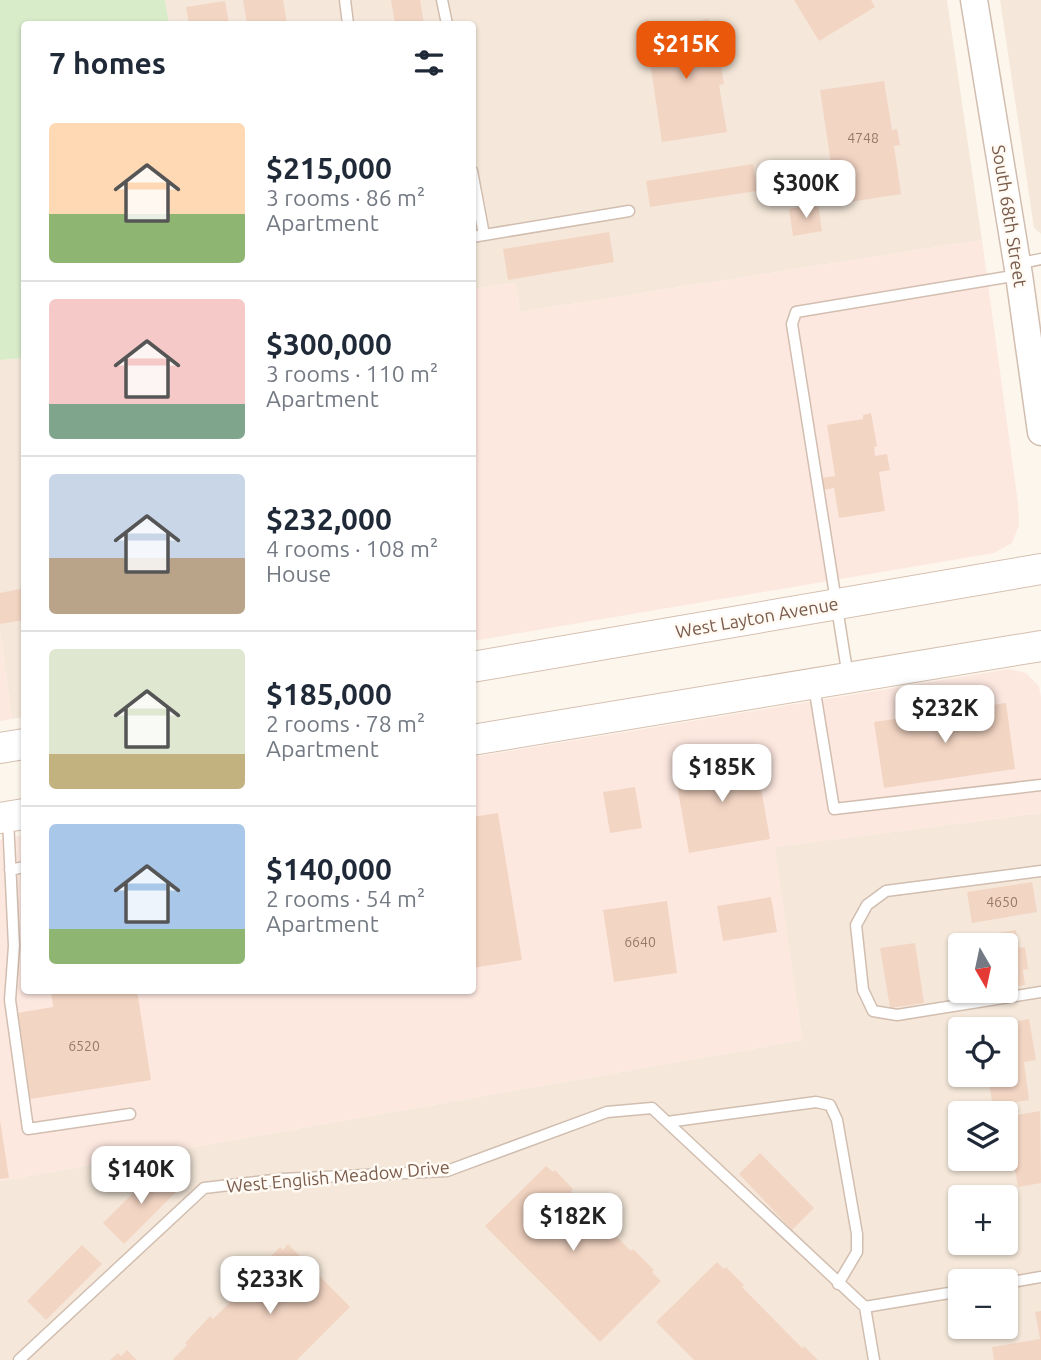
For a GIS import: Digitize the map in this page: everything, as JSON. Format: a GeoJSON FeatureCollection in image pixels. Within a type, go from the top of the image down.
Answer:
{"type":"FeatureCollection","features":[{"type":"Feature","properties":{"kind":"main road","name":"West Layton Avenue"},"geometry":{"type":"LineString","coordinates":[[476,666],[1041,569]]}},
{"type":"Feature","properties":{"kind":"main road"},"geometry":{"type":"LineString","coordinates":[[476,739],[1041,646]]}},
{"type":"Feature","properties":{"kind":"main road"},"geometry":{"type":"LineString","coordinates":[[0,748],[21,744]]}},
{"type":"Feature","properties":{"kind":"street","name":"South 68th Street"},"geometry":{"type":"LineString","coordinates":[[974,0],[1026,266],[1041,432]]}},
{"type":"Feature","properties":{"kind":"lane"},"geometry":{"type":"LineString","coordinates":[[345,0],[348,21]]}},
{"type":"Feature","properties":{"kind":"lane"},"geometry":{"type":"LineString","coordinates":[[442,0],[446,21]]}},
{"type":"Feature","properties":{"kind":"lane"},"geometry":{"type":"LineString","coordinates":[[476,214],[478,236],[629,211]]}},
{"type":"Feature","properties":{"kind":"lane"},"geometry":{"type":"LineString","coordinates":[[848,678],[792,324],[796,312],[1026,266]]}},
{"type":"Feature","properties":{"kind":"lane"},"geometry":{"type":"LineString","coordinates":[[814,683],[834,809],[1041,785]]}},
{"type":"Feature","properties":{"kind":"lane"},"geometry":{"type":"LineString","coordinates":[[11,816],[10,870],[19,945],[10,1000],[28,1129],[130,1114]]}},
{"type":"Feature","properties":{"kind":"lane"},"geometry":{"type":"LineString","coordinates":[[10,870],[21,868]]}},
{"type":"Feature","properties":{"kind":"lane"},"geometry":{"type":"LineString","coordinates":[[1041,871],[886,891],[867,905],[856,925],[863,990],[873,1012],[897,1015],[1041,992]]}},
{"type":"Feature","properties":{"kind":"lane"},"geometry":{"type":"LineString","coordinates":[[667,1122],[816,1102],[830,1105],[837,1121],[857,1234],[857,1252],[838,1283]]}},
{"type":"Feature","properties":{"kind":"lane","name":"West English Meadow Drive"},"geometry":{"type":"LineString","coordinates":[[19,1360],[204,1188],[282,1179],[447,1171],[607,1111],[652,1108],[865,1307]]}},
{"type":"Feature","properties":{"kind":"lane"},"geometry":{"type":"LineString","coordinates":[[1018,1281],[1041,1278]]}},
{"type":"Feature","properties":{"kind":"lane"},"geometry":{"type":"LineString","coordinates":[[874,1360],[865,1307],[948,1293]]}},
{"type":"Feature","properties":{"kind":"shaded area"},"geometry":{"type":"Polygon","coordinates":[[[165,0],[947,0],[982,240],[520,312],[515,283],[476,289],[476,21],[168,21],[165,0]]]}},
{"type":"Feature","properties":{"kind":"shaded area"},"geometry":{"type":"Polygon","coordinates":[[[1000,0],[1041,0],[1041,234],[1034,228],[1000,0]]]}},
{"type":"Feature","properties":{"kind":"shaded area"},"geometry":{"type":"Polygon","coordinates":[[[982,240],[1018,503],[1019,525],[1012,543],[994,553],[476,640],[476,288],[515,283],[520,312],[982,240]]]}},
{"type":"Feature","properties":{"kind":"shaded area"},"geometry":{"type":"Polygon","coordinates":[[[21,358],[21,718],[12,719],[0,633],[0,360],[21,358]]]}},
{"type":"Feature","properties":{"kind":"shaded area"},"geometry":{"type":"Polygon","coordinates":[[[0,633],[12,719],[0,721],[0,633]]]}},
{"type":"Feature","properties":{"kind":"shaded area"},"geometry":{"type":"Polygon","coordinates":[[[1009,669],[1026,673],[1039,686],[1041,697],[1041,813],[775,847],[802,1040],[0,1181],[0,840],[21,836],[21,994],[476,994],[476,757],[1009,669]]]}},
{"type":"Feature","properties":{"kind":"shaded area"},"geometry":{"type":"Polygon","coordinates":[[[1041,813],[1041,1360],[0,1360],[0,1181],[802,1040],[774,847],[1041,813]]]}},
{"type":"Feature","properties":{"kind":"green space"},"geometry":{"type":"Polygon","coordinates":[[[0,0],[165,0],[168,21],[21,21],[21,358],[0,360],[0,0]]]}},
{"type":"Feature","properties":{"kind":"building"},"geometry":{"type":"Polygon","coordinates":[[[243,0],[283,0],[286,21],[246,21],[243,0]]]}},
{"type":"Feature","properties":{"kind":"building"},"geometry":{"type":"Polygon","coordinates":[[[391,0],[420,0],[424,21],[394,21],[391,0]]]}},
{"type":"Feature","properties":{"kind":"building"},"geometry":{"type":"Polygon","coordinates":[[[794,0],[871,0],[875,7],[819,41],[794,0]]]}},
{"type":"Feature","properties":{"kind":"building"},"geometry":{"type":"Polygon","coordinates":[[[225,1],[228,21],[188,21],[186,7],[225,1]]]}},
{"type":"Feature","properties":{"kind":"building"},"geometry":{"type":"Polygon","coordinates":[[[709,19],[716,67],[721,66],[724,84],[719,85],[727,132],[662,142],[645,30],[709,19]]]}},
{"type":"Feature","properties":{"kind":"building"},"geometry":{"type":"Polygon","coordinates":[[[884,81],[892,130],[897,129],[900,145],[894,146],[901,194],[837,204],[820,90],[884,81]]]}},
{"type":"Feature","properties":{"kind":"building"},"geometry":{"type":"Polygon","coordinates":[[[753,164],[757,191],[650,207],[646,181],[753,164]]]}},
{"type":"Feature","properties":{"kind":"building"},"geometry":{"type":"Polygon","coordinates":[[[818,204],[822,231],[793,236],[789,209],[818,204]]]}},
{"type":"Feature","properties":{"kind":"building"},"geometry":{"type":"Polygon","coordinates":[[[609,232],[614,262],[508,280],[503,249],[609,232]]]}},
{"type":"Feature","properties":{"kind":"building"},"geometry":{"type":"Polygon","coordinates":[[[871,413],[877,446],[874,447],[875,456],[887,454],[890,470],[879,472],[885,511],[839,518],[834,488],[823,490],[821,478],[835,476],[827,425],[863,419],[863,415],[871,413]]]}},
{"type":"Feature","properties":{"kind":"building"},"geometry":{"type":"Polygon","coordinates":[[[21,589],[21,620],[0,624],[0,593],[21,589]]]}},
{"type":"Feature","properties":{"kind":"building"},"geometry":{"type":"Polygon","coordinates":[[[1006,703],[1015,769],[884,788],[874,722],[1006,703]]]}},
{"type":"Feature","properties":{"kind":"building"},"geometry":{"type":"Polygon","coordinates":[[[755,754],[770,839],[689,853],[674,768],[755,754]]]}},
{"type":"Feature","properties":{"kind":"building"},"geometry":{"type":"Polygon","coordinates":[[[635,787],[642,828],[610,833],[603,792],[635,787]]]}},
{"type":"Feature","properties":{"kind":"building"},"geometry":{"type":"Polygon","coordinates":[[[498,813],[522,960],[476,967],[476,816],[498,813]]]}},
{"type":"Feature","properties":{"kind":"building"},"geometry":{"type":"Polygon","coordinates":[[[1032,882],[1037,912],[972,923],[967,892],[1032,882]]]}},
{"type":"Feature","properties":{"kind":"building"},"geometry":{"type":"Polygon","coordinates":[[[771,897],[777,932],[723,941],[717,906],[771,897]]]}},
{"type":"Feature","properties":{"kind":"building"},"geometry":{"type":"Polygon","coordinates":[[[667,901],[677,973],[614,982],[603,910],[667,901]]]}},
{"type":"Feature","properties":{"kind":"building"},"geometry":{"type":"Polygon","coordinates":[[[1018,942],[1019,948],[1025,947],[1028,969],[1023,970],[1025,985],[1018,986],[1018,942]]]}},
{"type":"Feature","properties":{"kind":"building"},"geometry":{"type":"Polygon","coordinates":[[[915,943],[924,1003],[890,1008],[880,948],[915,943]]]}},
{"type":"Feature","properties":{"kind":"building"},"geometry":{"type":"Polygon","coordinates":[[[51,994],[138,994],[151,1080],[30,1099],[17,1013],[53,1007],[51,994]]]}},
{"type":"Feature","properties":{"kind":"building"},"geometry":{"type":"Polygon","coordinates":[[[1029,1019],[1036,1060],[1024,1062],[1029,1100],[992,1101],[989,1087],[1018,1087],[1018,1021],[1029,1019]]]}},
{"type":"Feature","properties":{"kind":"building"},"geometry":{"type":"Polygon","coordinates":[[[1040,1111],[1041,1183],[1018,1187],[1015,1171],[1018,1171],[1018,1115],[1040,1111]]]}},
{"type":"Feature","properties":{"kind":"building"},"geometry":{"type":"Polygon","coordinates":[[[0,1120],[9,1178],[0,1179],[0,1120]]]}},
{"type":"Feature","properties":{"kind":"building"},"geometry":{"type":"Polygon","coordinates":[[[760,1153],[814,1208],[792,1230],[739,1174],[760,1153]]]}},
{"type":"Feature","properties":{"kind":"building"},"geometry":{"type":"Polygon","coordinates":[[[546,1166],[553,1172],[555,1170],[573,1189],[571,1191],[654,1270],[652,1272],[661,1281],[600,1342],[485,1226],[546,1166]]]}},
{"type":"Feature","properties":{"kind":"building"},"geometry":{"type":"Polygon","coordinates":[[[158,1168],[179,1189],[124,1244],[103,1223],[158,1168]]]}},
{"type":"Feature","properties":{"kind":"building"},"geometry":{"type":"Polygon","coordinates":[[[288,1244],[350,1307],[297,1360],[174,1360],[187,1345],[185,1343],[210,1316],[213,1319],[264,1269],[261,1266],[280,1247],[283,1250],[288,1244]]]}},
{"type":"Feature","properties":{"kind":"building"},"geometry":{"type":"Polygon","coordinates":[[[82,1245],[102,1264],[46,1320],[27,1301],[82,1245]]]}},
{"type":"Feature","properties":{"kind":"building"},"geometry":{"type":"Polygon","coordinates":[[[717,1262],[724,1269],[726,1267],[802,1348],[804,1346],[818,1360],[694,1360],[656,1322],[717,1262]]]}},
{"type":"Feature","properties":{"kind":"building"},"geometry":{"type":"Polygon","coordinates":[[[1041,1311],[1041,1360],[994,1360],[992,1347],[1040,1339],[1035,1312],[1041,1311]]]}},
{"type":"Feature","properties":{"kind":"building"},"geometry":{"type":"Polygon","coordinates":[[[127,1350],[137,1360],[110,1360],[118,1353],[121,1356],[127,1350]]]}}]}
